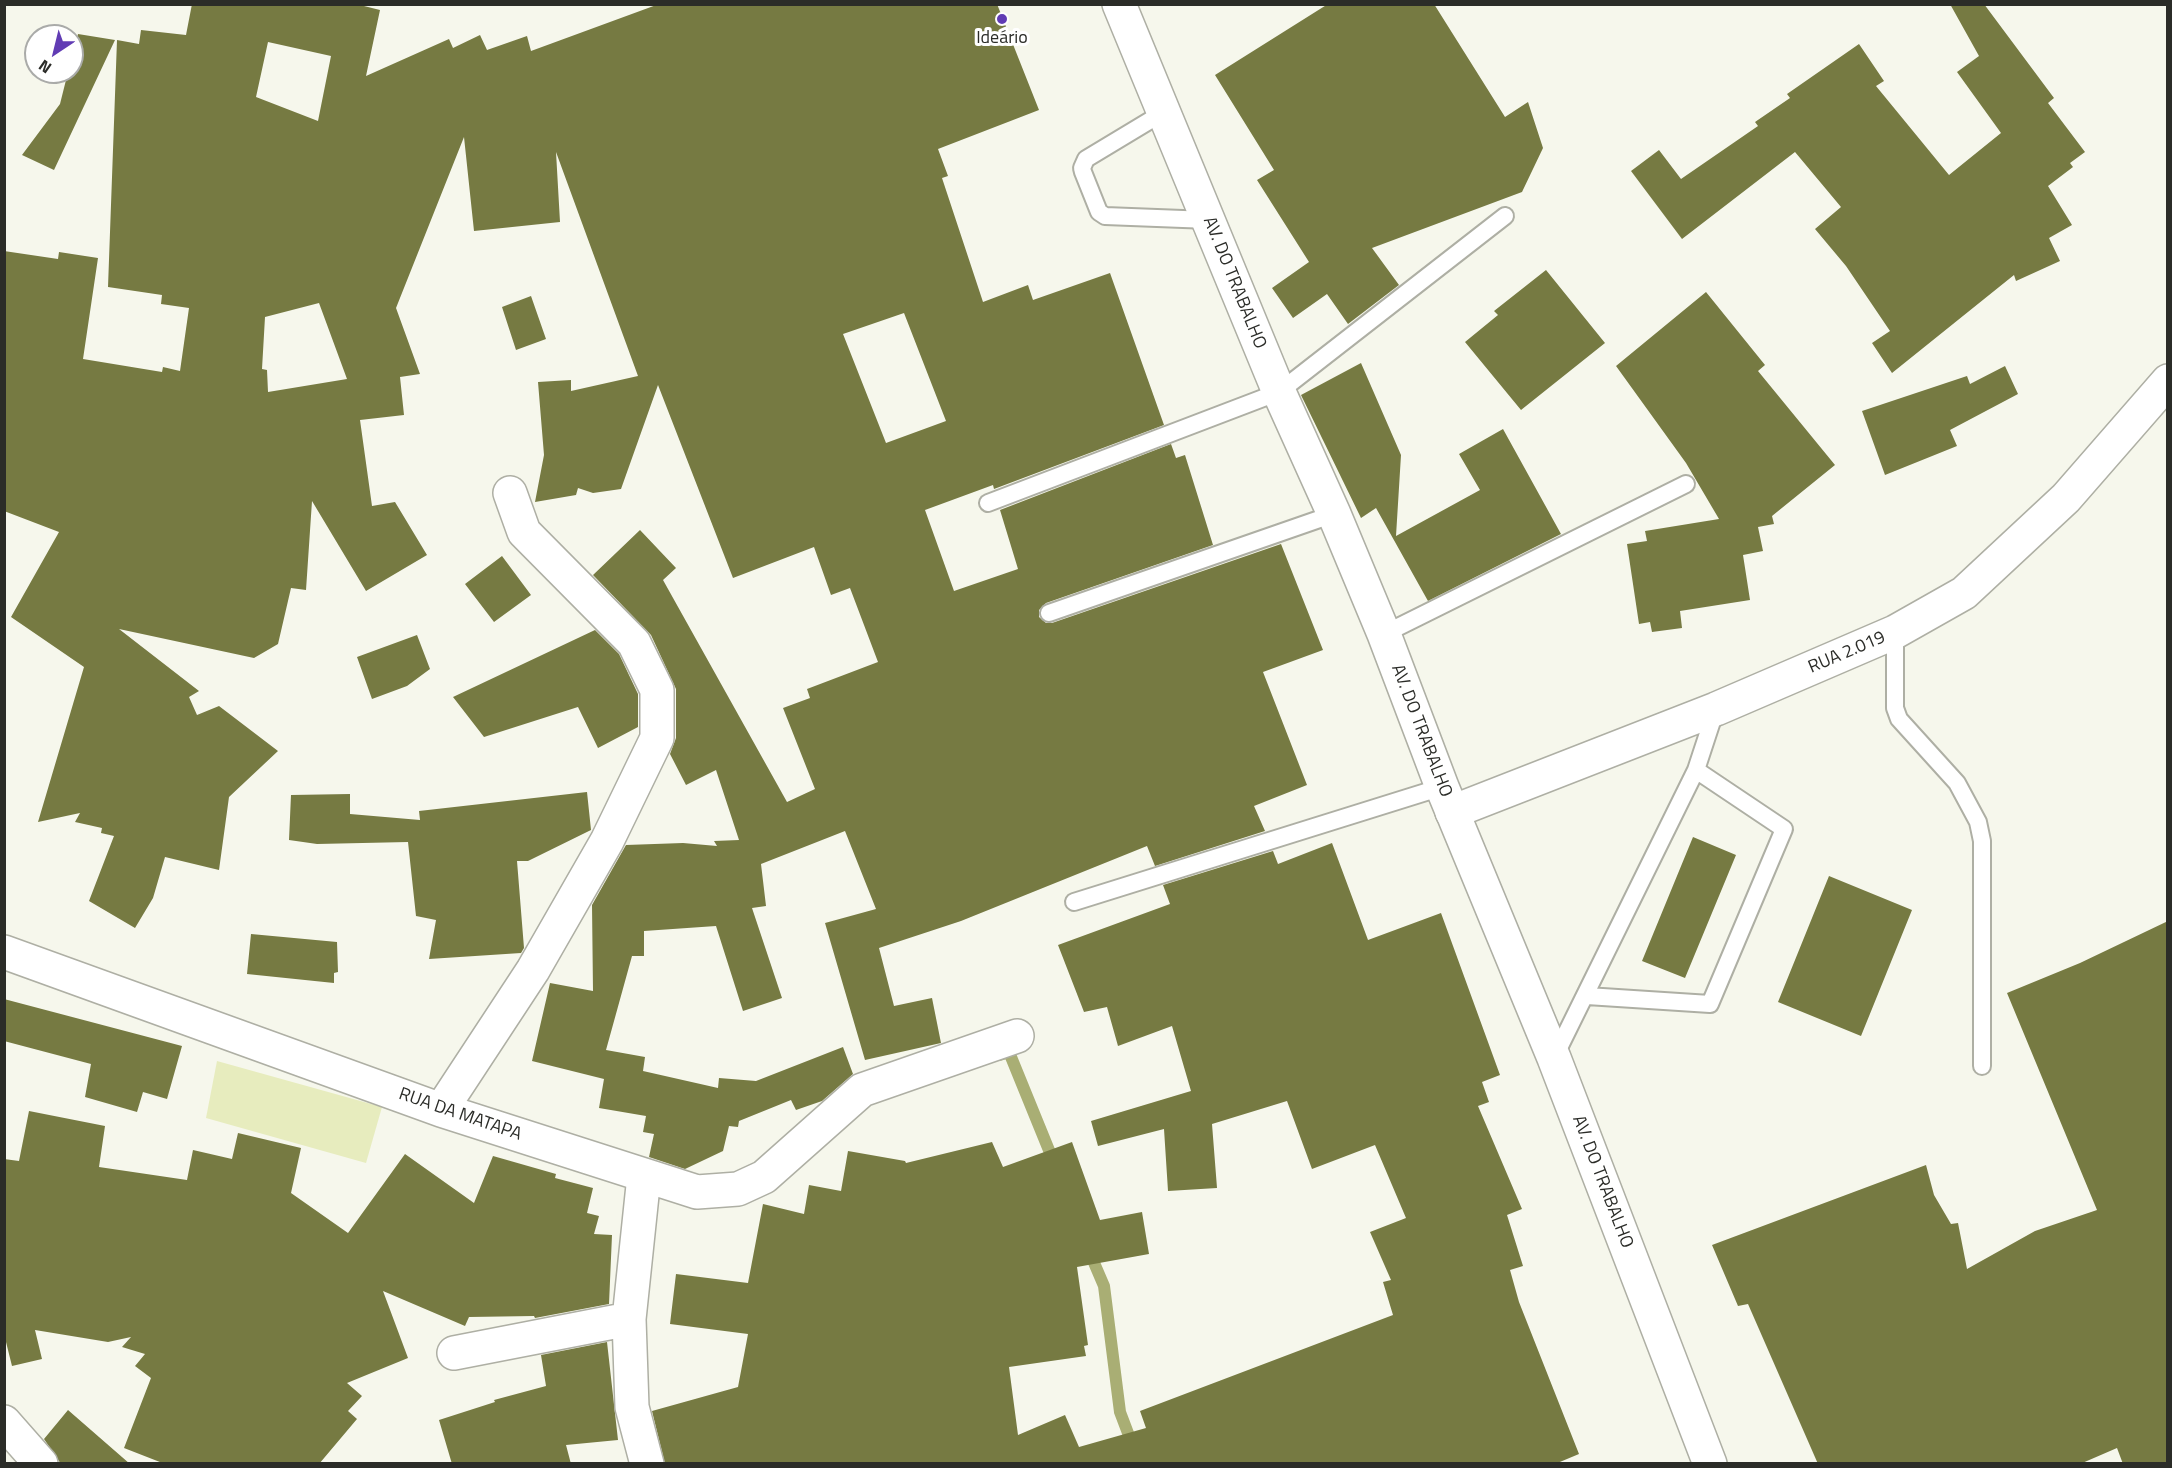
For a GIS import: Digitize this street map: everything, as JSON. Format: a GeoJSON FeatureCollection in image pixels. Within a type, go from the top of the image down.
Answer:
{"type":"FeatureCollection","features":[{"type":"Feature","properties":{"kind":"street","name":"AV. DO TRABALHO"},"geometry":{"type":"LineString","coordinates":[[1119,4],[1279,392],[1334,514],[1384,634],[1447,799],[1554,1059],[1710,1464]]}},
{"type":"Feature","properties":{"kind":"street","name":"RUA 2.019"},"geometry":{"type":"LineString","coordinates":[[1447,799],[1716,709],[1895,632],[1964,593],[2066,498],[2166,387]]}},
{"type":"Feature","properties":{"kind":"street"},"geometry":{"type":"LineString","coordinates":[[441,1110],[533,970],[607,841],[657,738],[657,690],[634,643],[524,532],[510,493]]}},
{"type":"Feature","properties":{"kind":"street","name":"RUA DA MATAPA"},"geometry":{"type":"LineString","coordinates":[[4,952],[441,1110],[697,1192],[738,1189],[764,1177],[862,1090],[1017,1036]]}},
{"type":"Feature","properties":{"kind":"street"},"geometry":{"type":"LineString","coordinates":[[644,1176],[630,1319],[632,1407],[647,1464]]}},
{"type":"Feature","properties":{"kind":"street"},"geometry":{"type":"LineString","coordinates":[[454,1353],[630,1319]]}},
{"type":"Feature","properties":{"kind":"street"},"geometry":{"type":"LineString","coordinates":[[4,1422],[41,1464]]}},
{"type":"Feature","properties":{"kind":"lane"},"geometry":{"type":"LineString","coordinates":[[1164,112],[1086,159],[1082,168],[1099,212],[1105,216],[1209,220]]}},
{"type":"Feature","properties":{"kind":"lane"},"geometry":{"type":"LineString","coordinates":[[988,503],[1279,392],[1505,216]]}},
{"type":"Feature","properties":{"kind":"lane"},"geometry":{"type":"LineString","coordinates":[[1384,634],[1686,484]]}},
{"type":"Feature","properties":{"kind":"lane"},"geometry":{"type":"LineString","coordinates":[[1049,613],[1334,514]]}},
{"type":"Feature","properties":{"kind":"lane"},"geometry":{"type":"LineString","coordinates":[[1895,632],[1894,708],[1899,719],[1957,783],[1978,822],[1982,841],[1982,1066]]}},
{"type":"Feature","properties":{"kind":"lane"},"geometry":{"type":"LineString","coordinates":[[1554,1059],[1587,996],[1696,770],[1716,709]]}},
{"type":"Feature","properties":{"kind":"lane"},"geometry":{"type":"LineString","coordinates":[[1587,996],[1710,1004],[1784,830],[1696,770]]}},
{"type":"Feature","properties":{"kind":"lane"},"geometry":{"type":"LineString","coordinates":[[1074,902],[1447,799]]}},
{"type":"Feature","properties":{"kind":"green space"},"geometry":{"type":"Polygon","coordinates":[[[217,1061],[382,1107],[366,1163],[206,1118],[217,1061]]]}},
{"type":"Feature","properties":{"kind":"building"},"geometry":{"type":"Polygon","coordinates":[[[192,4],[356,4],[380,10],[366,76],[449,39],[453,48],[480,35],[487,50],[527,36],[531,51],[659,4],[997,4],[1039,110],[938,149],[948,176],[942,178],[983,302],[1028,285],[1033,300],[1110,273],[1164,425],[994,489],[993,485],[925,510],[954,591],[1018,569],[1000,510],[1171,444],[1176,458],[1185,455],[1213,545],[1046,603],[1039,610],[1039,617],[1046,623],[1052,623],[1281,544],[1323,650],[1263,672],[1307,785],[1254,806],[1265,831],[1155,866],[1147,846],[961,921],[879,948],[894,1006],[932,998],[941,1043],[865,1060],[825,923],[876,909],[845,831],[761,864],[766,906],[752,908],[782,998],[743,1011],[716,926],[644,931],[644,956],[632,956],[606,1050],[645,1057],[643,1071],[718,1088],[719,1078],[756,1081],[843,1047],[853,1074],[822,1101],[796,1110],[791,1100],[739,1121],[738,1127],[729,1126],[723,1151],[685,1169],[649,1157],[654,1134],[643,1132],[646,1116],[599,1108],[604,1079],[532,1061],[550,983],[593,991],[592,905],[626,845],[683,843],[717,846],[714,841],[739,840],[716,770],[686,785],[670,754],[676,738],[676,689],[651,635],[593,575],[640,530],[676,568],[663,580],[787,802],[815,789],[783,708],[810,698],[807,689],[878,662],[850,588],[831,595],[814,547],[733,578],[658,385],[621,489],[593,493],[578,488],[576,495],[535,502],[544,455],[538,382],[571,380],[571,391],[638,376],[556,152],[560,222],[474,231],[464,137],[396,308],[420,374],[400,377],[404,415],[360,420],[372,506],[395,502],[427,555],[366,591],[312,501],[306,590],[291,588],[278,644],[254,658],[119,629],[199,691],[189,697],[197,715],[219,706],[278,751],[229,797],[219,870],[165,857],[153,898],[135,928],[89,901],[114,836],[101,833],[102,828],[75,822],[80,813],[38,822],[84,667],[11,617],[59,532],[4,511],[4,251],[58,259],[59,252],[98,258],[83,359],[162,372],[163,367],[180,371],[189,308],[161,304],[162,295],[108,287],[117,40],[139,44],[141,30],[186,35],[192,4]],[[268,42],[256,97],[318,121],[331,56],[268,42]],[[319,303],[265,317],[262,369],[267,370],[268,392],[347,379],[319,303]],[[904,313],[843,334],[886,443],[946,421],[904,313]]]}},
{"type":"Feature","properties":{"kind":"building"},"geometry":{"type":"Polygon","coordinates":[[[1328,4],[1434,4],[1505,117],[1528,102],[1543,148],[1522,192],[1372,248],[1399,285],[1348,324],[1327,294],[1293,318],[1272,288],[1309,262],[1257,180],[1274,170],[1215,75],[1328,4]]]}},
{"type":"Feature","properties":{"kind":"building"},"geometry":{"type":"Polygon","coordinates":[[[1950,4],[1984,4],[2054,98],[2048,103],[2085,152],[2070,163],[2073,167],[2048,186],[2072,225],[2049,238],[2060,261],[2016,281],[2014,275],[1892,373],[1872,343],[1890,331],[1846,266],[1815,229],[1841,207],[1795,152],[1682,239],[1631,171],[1659,150],[1681,179],[1758,126],[1755,122],[1790,98],[1787,94],[1859,44],[1884,81],[1876,86],[1949,175],[2001,133],[1957,72],[1979,56],[1950,4]]]}},
{"type":"Feature","properties":{"kind":"building"},"geometry":{"type":"Polygon","coordinates":[[[84,35],[115,40],[54,170],[22,155],[60,104],[65,84],[84,84],[84,35]]]}},
{"type":"Feature","properties":{"kind":"building"},"geometry":{"type":"Polygon","coordinates":[[[1546,270],[1605,343],[1521,410],[1465,342],[1498,315],[1494,311],[1546,270]]]}},
{"type":"Feature","properties":{"kind":"building"},"geometry":{"type":"Polygon","coordinates":[[[1706,292],[1765,365],[1758,371],[1835,465],[1772,516],[1774,524],[1758,527],[1763,551],[1743,555],[1750,600],[1680,611],[1682,628],[1652,632],[1650,622],[1639,624],[1627,544],[1647,541],[1645,531],[1719,519],[1686,463],[1616,366],[1706,292]]]}},
{"type":"Feature","properties":{"kind":"building"},"geometry":{"type":"Polygon","coordinates":[[[531,296],[546,339],[516,350],[502,307],[531,296]]]}},
{"type":"Feature","properties":{"kind":"building"},"geometry":{"type":"Polygon","coordinates":[[[1361,363],[1401,455],[1396,536],[1480,490],[1459,454],[1503,429],[1561,534],[1428,601],[1376,508],[1361,518],[1301,395],[1361,363]]]}},
{"type":"Feature","properties":{"kind":"building"},"geometry":{"type":"Polygon","coordinates":[[[2005,366],[2018,394],[1950,430],[1957,446],[1885,475],[1862,411],[1967,376],[1970,384],[2005,366]]]}},
{"type":"Feature","properties":{"kind":"building"},"geometry":{"type":"Polygon","coordinates":[[[502,556],[531,595],[494,622],[465,584],[502,556]]]}},
{"type":"Feature","properties":{"kind":"building"},"geometry":{"type":"Polygon","coordinates":[[[595,630],[619,654],[638,694],[638,727],[598,748],[578,707],[484,737],[453,697],[595,630]]]}},
{"type":"Feature","properties":{"kind":"building"},"geometry":{"type":"Polygon","coordinates":[[[417,635],[430,669],[407,686],[372,699],[357,657],[417,635]]]}},
{"type":"Feature","properties":{"kind":"building"},"geometry":{"type":"Polygon","coordinates":[[[587,792],[591,830],[528,861],[517,861],[524,948],[521,953],[429,959],[436,920],[416,916],[408,842],[317,844],[289,840],[291,795],[350,794],[350,814],[420,820],[419,811],[587,792]]]}},
{"type":"Feature","properties":{"kind":"building"},"geometry":{"type":"Polygon","coordinates":[[[1693,837],[1736,855],[1685,978],[1642,961],[1693,837]]]}},
{"type":"Feature","properties":{"kind":"building"},"geometry":{"type":"Polygon","coordinates":[[[1332,843],[1368,940],[1441,913],[1500,1075],[1482,1082],[1489,1102],[1478,1106],[1522,1209],[1507,1215],[1523,1266],[1510,1270],[1519,1302],[1579,1454],[1555,1464],[665,1464],[652,1411],[738,1387],[748,1334],[670,1324],[676,1274],[748,1283],[763,1204],[804,1214],[809,1185],[841,1191],[848,1151],[906,1163],[992,1142],[1003,1167],[1072,1142],[1100,1220],[1142,1212],[1149,1254],[1077,1267],[1088,1345],[1084,1346],[1086,1356],[1009,1367],[1018,1435],[1065,1415],[1079,1447],[1146,1428],[1140,1411],[1393,1315],[1383,1282],[1391,1280],[1370,1232],[1406,1218],[1375,1145],[1312,1169],[1287,1101],[1212,1124],[1217,1188],[1168,1191],[1164,1129],[1098,1146],[1091,1121],[1191,1091],[1172,1026],[1118,1046],[1107,1007],[1084,1012],[1058,945],[1170,904],[1163,885],[1273,851],[1278,864],[1332,843]]]}},
{"type":"Feature","properties":{"kind":"building"},"geometry":{"type":"Polygon","coordinates":[[[1829,876],[1912,910],[1861,1036],[1778,1002],[1829,876]]]}},
{"type":"Feature","properties":{"kind":"building"},"geometry":{"type":"Polygon","coordinates":[[[2168,921],[2168,1464],[2123,1464],[2117,1448],[2080,1464],[1818,1464],[1748,1304],[1738,1306],[1712,1245],[1926,1165],[1934,1195],[1951,1224],[1958,1223],[1967,1269],[2035,1231],[2097,1210],[2007,993],[2080,963],[2168,921]]]}},
{"type":"Feature","properties":{"kind":"building"},"geometry":{"type":"Polygon","coordinates":[[[251,934],[337,942],[338,972],[334,973],[334,983],[247,974],[251,934]]]}},
{"type":"Feature","properties":{"kind":"building"},"geometry":{"type":"Polygon","coordinates":[[[4,999],[182,1046],[167,1099],[143,1092],[137,1112],[85,1097],[91,1064],[4,1041],[4,999]]]}},
{"type":"Feature","properties":{"kind":"building"},"geometry":{"type":"Polygon","coordinates":[[[29,1111],[105,1126],[99,1167],[187,1180],[193,1150],[232,1159],[238,1133],[301,1148],[291,1193],[348,1233],[405,1154],[474,1203],[493,1156],[556,1174],[555,1178],[593,1188],[587,1213],[599,1216],[594,1234],[612,1235],[609,1304],[535,1318],[534,1316],[469,1317],[465,1326],[383,1291],[408,1358],[347,1383],[362,1396],[348,1411],[357,1419],[319,1464],[165,1464],[124,1448],[151,1378],[135,1366],[145,1354],[122,1347],[131,1337],[108,1342],[35,1330],[42,1359],[12,1366],[4,1334],[4,1159],[19,1161],[29,1111]]]}},
{"type":"Feature","properties":{"kind":"building"},"geometry":{"type":"Polygon","coordinates":[[[607,1342],[618,1440],[566,1445],[571,1464],[452,1464],[439,1420],[495,1402],[494,1400],[546,1386],[541,1355],[607,1342]]]}},
{"type":"Feature","properties":{"kind":"building"},"geometry":{"type":"Polygon","coordinates":[[[68,1410],[130,1464],[61,1464],[44,1439],[68,1410]]]}},
{"type":"Feature","properties":{"kind":"waterway"},"geometry":{"type":"LineString","coordinates":[[999,1055],[1009,1052],[1055,1165]]}},
{"type":"Feature","properties":{"kind":"waterway"},"geometry":{"type":"LineString","coordinates":[[1089,1251],[1104,1286],[1120,1412],[1134,1449]]}},
{"type":"Feature","properties":{"kind":"place","name":"Ideário"},"geometry":{"type":"Point","coordinates":[1002,19]}}]}
